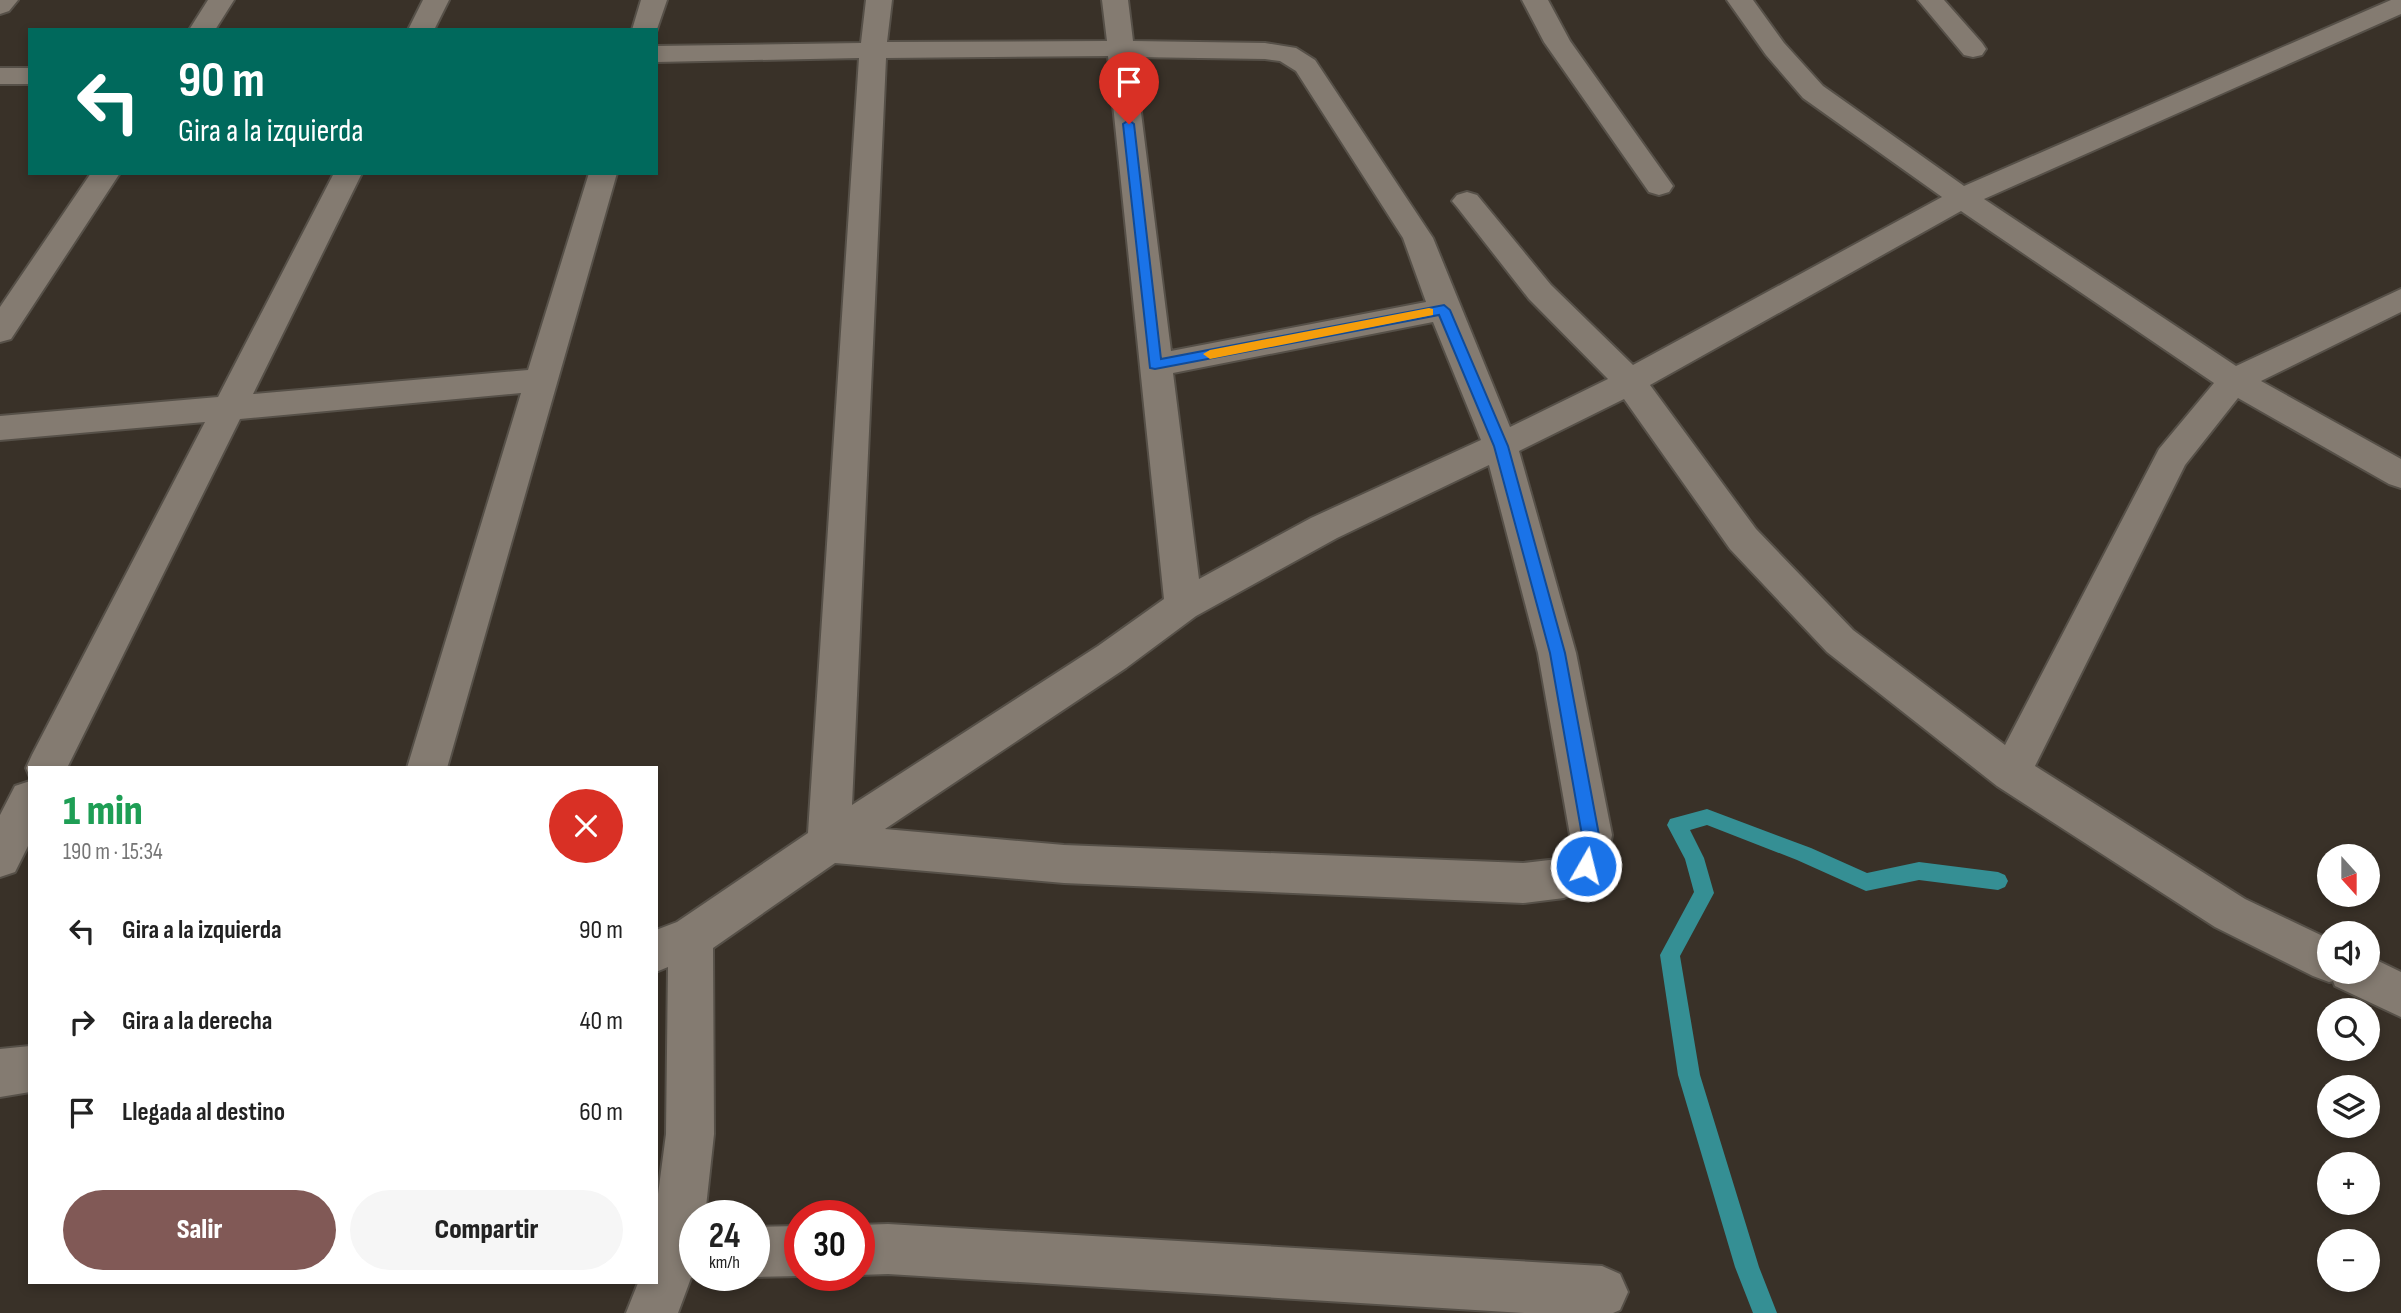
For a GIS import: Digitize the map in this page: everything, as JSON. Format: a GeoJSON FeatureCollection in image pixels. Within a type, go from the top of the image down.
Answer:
{"type":"FeatureCollection","features":[{"type":"Feature","properties":{"kind":"street"},"geometry":{"type":"LineString","coordinates":[[0,6],[5,0]]}},
{"type":"Feature","properties":{"kind":"street"},"geometry":{"type":"LineString","coordinates":[[203,28],[222,0]]}},
{"type":"Feature","properties":{"kind":"street"},"geometry":{"type":"LineString","coordinates":[[422,28],[436,0]]}},
{"type":"Feature","properties":{"kind":"street"},"geometry":{"type":"LineString","coordinates":[[647,28],[654,0]]}},
{"type":"Feature","properties":{"kind":"street"},"geometry":{"type":"LineString","coordinates":[[829,843],[873,51],[879,0]]}},
{"type":"Feature","properties":{"kind":"street"},"geometry":{"type":"LineString","coordinates":[[1115,0],[1183,606]]}},
{"type":"Feature","properties":{"kind":"street"},"geometry":{"type":"LineString","coordinates":[[1535,0],[1557,43],[1660,186]]}},
{"type":"Feature","properties":{"kind":"street"},"geometry":{"type":"LineString","coordinates":[[1740,0],[1775,49],[1813,92],[1962,198],[2234,381],[2401,475]]}},
{"type":"Feature","properties":{"kind":"street"},"geometry":{"type":"LineString","coordinates":[[1931,0],[1973,49]]}},
{"type":"Feature","properties":{"kind":"street"},"geometry":{"type":"LineString","coordinates":[[687,1200],[690,1134],[674,945],[1112,657],[1183,606],[1324,528],[1591,403],[1962,198],[2388,5]]}},
{"type":"Feature","properties":{"kind":"street"},"geometry":{"type":"LineString","coordinates":[[658,54],[1121,47],[1265,51],[1287,54],[1306,66],[1418,238],[1444,310],[1516,440],[1591,835],[1586,866],[1564,878],[1522,883],[1064,864],[829,843]]}},
{"type":"Feature","properties":{"kind":"street"},"geometry":{"type":"LineString","coordinates":[[0,76],[28,76]]}},
{"type":"Feature","properties":{"kind":"street"},"geometry":{"type":"LineString","coordinates":[[0,331],[105,175]]}},
{"type":"Feature","properties":{"kind":"street"},"geometry":{"type":"LineString","coordinates":[[47,766],[347,175]]}},
{"type":"Feature","properties":{"kind":"street"},"geometry":{"type":"LineString","coordinates":[[428,766],[602,175]]}},
{"type":"Feature","properties":{"kind":"street"},"geometry":{"type":"LineString","coordinates":[[1466,201],[1540,292],[1629,381],[1743,539],[1840,642],[2011,773],[2230,912],[2317,955]]}},
{"type":"Feature","properties":{"kind":"street"},"geometry":{"type":"LineString","coordinates":[[2011,773],[2171,458],[2234,381],[2401,299]]}},
{"type":"Feature","properties":{"kind":"street"},"geometry":{"type":"LineString","coordinates":[[1155,365],[1444,310]]}},
{"type":"Feature","properties":{"kind":"street"},"geometry":{"type":"LineString","coordinates":[[0,428],[542,380]]}},
{"type":"Feature","properties":{"kind":"street"},"geometry":{"type":"LineString","coordinates":[[0,858],[28,803]]}},
{"type":"Feature","properties":{"kind":"street"},"geometry":{"type":"LineString","coordinates":[[2378,984],[2401,995]]}},
{"type":"Feature","properties":{"kind":"street"},"geometry":{"type":"LineString","coordinates":[[0,1073],[28,1069]]}},
{"type":"Feature","properties":{"kind":"street"},"geometry":{"type":"LineString","coordinates":[[875,1250],[1602,1292]]}},
{"type":"Feature","properties":{"kind":"street"},"geometry":{"type":"LineString","coordinates":[[652,1313],[679,1264]]}},
{"type":"Feature","properties":{"kind":"waterway"},"geometry":{"type":"LineString","coordinates":[[1765,1313],[1747,1267],[1689,1075],[1670,955],[1704,893],[1694,858],[1677,825],[1707,817],[1804,854],[1866,882],[1919,871],[1998,881]]}},
{"type":"Feature","properties":{"kind":"slow traffic"},"geometry":{"type":"LineString","coordinates":[[1210,354],[1429,312]]}},
{"type":"Feature","properties":{"kind":"route"},"geometry":{"type":"LineString","coordinates":[[1129,124],[1155,365],[1444,310],[1501,446],[1558,653],[1591,835],[1586,866]]}}]}
